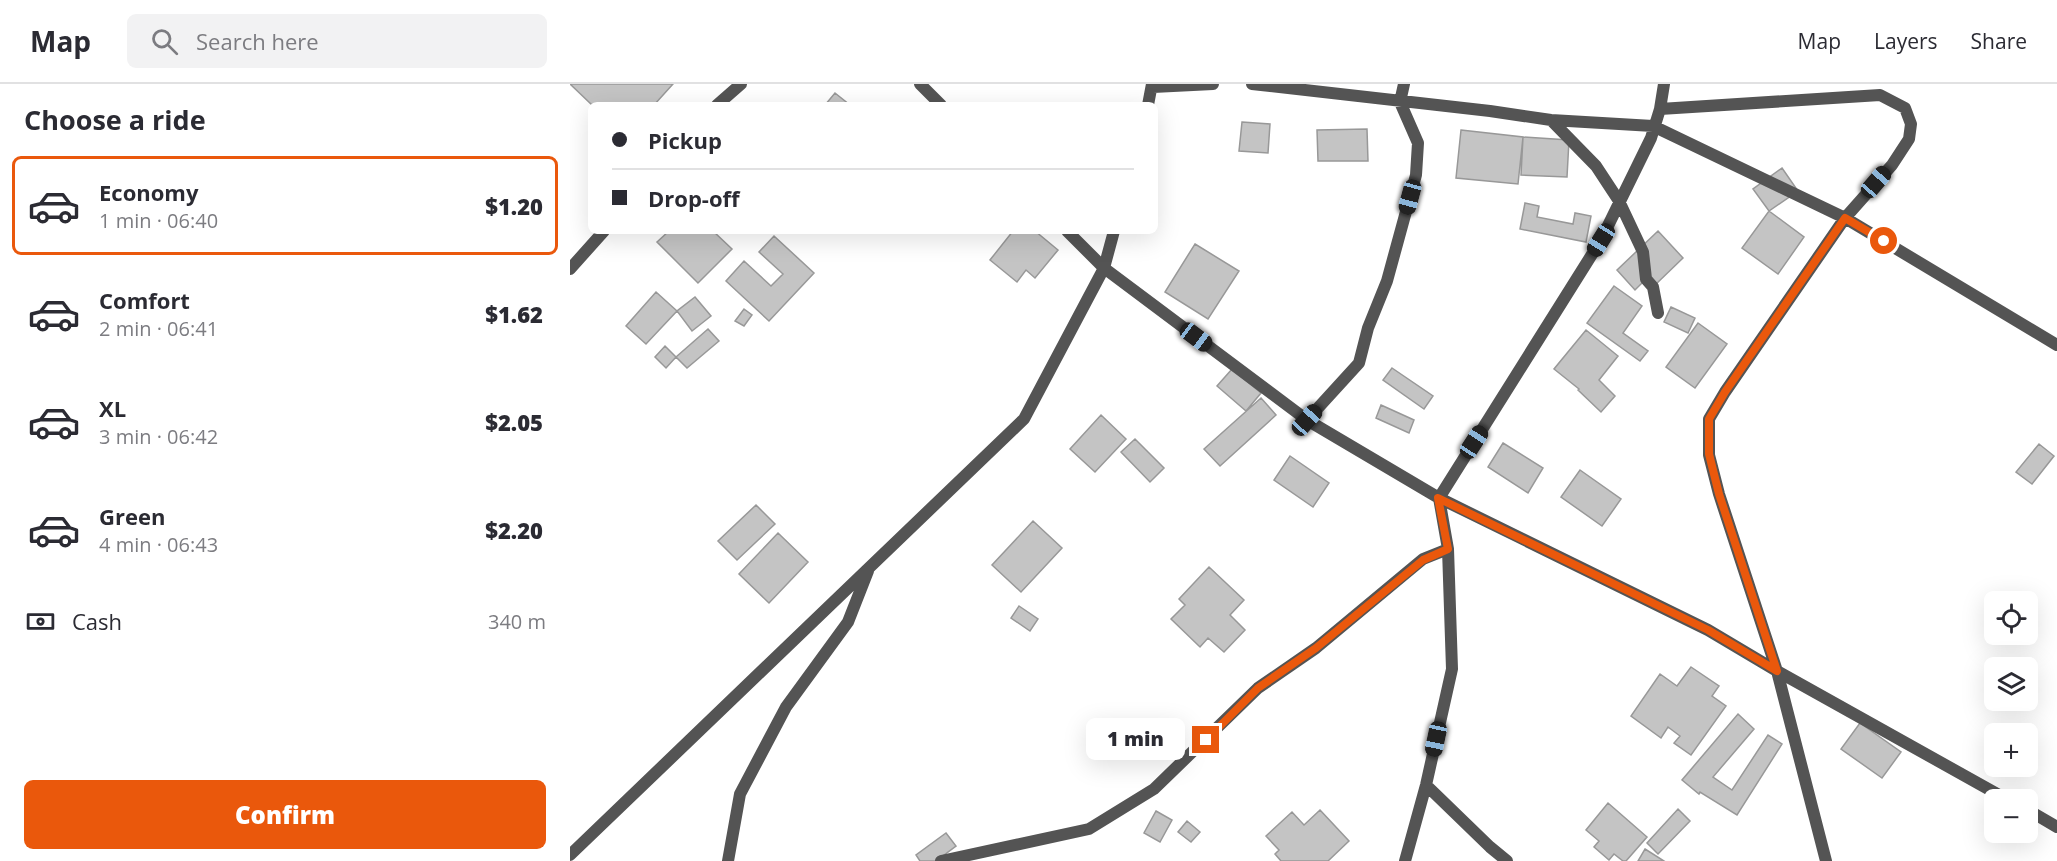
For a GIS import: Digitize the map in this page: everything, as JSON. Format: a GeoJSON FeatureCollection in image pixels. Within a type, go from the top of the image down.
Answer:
{"type":"FeatureCollection","features":[{"type":"Feature","properties":{"kind":"street"},"geometry":{"type":"LineString","coordinates":[[720,102],[741,84]]}},
{"type":"Feature","properties":{"kind":"street"},"geometry":{"type":"LineString","coordinates":[[920,84],[938,102]]}},
{"type":"Feature","properties":{"kind":"street"},"geometry":{"type":"LineString","coordinates":[[1149,102],[1152,86],[1213,84]]}},
{"type":"Feature","properties":{"kind":"street"},"geometry":{"type":"LineString","coordinates":[[1252,84],[1551,120],[1653,126],[1845,218],[2057,345]]}},
{"type":"Feature","properties":{"kind":"street"},"geometry":{"type":"LineString","coordinates":[[1307,420],[1359,363],[1368,328],[1387,281],[1416,175],[1418,143],[1400,102],[1404,84]]}},
{"type":"Feature","properties":{"kind":"street"},"geometry":{"type":"LineString","coordinates":[[1405,861],[1426,785],[1452,669],[1448,549],[1438,498],[1601,240],[1651,138],[1660,109],[1664,84]]}},
{"type":"Feature","properties":{"kind":"street"},"geometry":{"type":"LineString","coordinates":[[1660,109],[1880,95],[1905,108],[1911,124],[1909,139],[1892,165],[1845,218],[1709,419],[1709,454],[1719,494],[1777,671],[1826,861]]}},
{"type":"Feature","properties":{"kind":"street"},"geometry":{"type":"LineString","coordinates":[[1551,120],[1596,166],[1619,201],[1643,252],[1646,279],[1653,286],[1658,313]]}},
{"type":"Feature","properties":{"kind":"street"},"geometry":{"type":"LineString","coordinates":[[570,269],[601,234]]}},
{"type":"Feature","properties":{"kind":"street"},"geometry":{"type":"LineString","coordinates":[[1070,234],[1104,268],[1307,420],[1438,498],[1708,630],[1988,789]]}},
{"type":"Feature","properties":{"kind":"street"},"geometry":{"type":"LineString","coordinates":[[570,855],[1024,419],[1104,268],[1113,234]]}},
{"type":"Feature","properties":{"kind":"street"},"geometry":{"type":"LineString","coordinates":[[941,861],[1089,829],[1098,824],[1154,789],[1258,688],[1316,648],[1423,560],[1448,549]]}},
{"type":"Feature","properties":{"kind":"street"},"geometry":{"type":"LineString","coordinates":[[728,861],[740,794],[786,707],[848,622],[869,567]]}},
{"type":"Feature","properties":{"kind":"street"},"geometry":{"type":"LineString","coordinates":[[1426,785],[1507,861]]}},
{"type":"Feature","properties":{"kind":"street"},"geometry":{"type":"LineString","coordinates":[[2038,816],[2057,827]]}},
{"type":"Feature","properties":{"kind":"building"},"geometry":{"type":"Polygon","coordinates":[[[570,84],[673,84],[657,102],[589,102],[570,84]]]}},
{"type":"Feature","properties":{"kind":"building"},"geometry":{"type":"Polygon","coordinates":[[[835,93],[846,102],[828,102],[835,93]]]}},
{"type":"Feature","properties":{"kind":"building"},"geometry":{"type":"Polygon","coordinates":[[[1242,122],[1270,124],[1268,153],[1239,151],[1242,122]]]}},
{"type":"Feature","properties":{"kind":"building"},"geometry":{"type":"Polygon","coordinates":[[[1367,129],[1368,161],[1318,161],[1317,130],[1367,129]]]}},
{"type":"Feature","properties":{"kind":"building"},"geometry":{"type":"Polygon","coordinates":[[[1461,130],[1523,137],[1518,184],[1456,178],[1461,130]]]}},
{"type":"Feature","properties":{"kind":"building"},"geometry":{"type":"Polygon","coordinates":[[[1523,137],[1569,140],[1567,177],[1521,175],[1523,137]]]}},
{"type":"Feature","properties":{"kind":"building"},"geometry":{"type":"Polygon","coordinates":[[[1782,168],[1798,191],[1769,211],[1753,189],[1782,168]]]}},
{"type":"Feature","properties":{"kind":"building"},"geometry":{"type":"Polygon","coordinates":[[[1525,203],[1539,206],[1537,217],[1573,224],[1575,213],[1591,216],[1586,242],[1520,229],[1525,203]]]}},
{"type":"Feature","properties":{"kind":"building"},"geometry":{"type":"Polygon","coordinates":[[[1769,211],[1804,237],[1778,274],[1742,248],[1769,211]]]}},
{"type":"Feature","properties":{"kind":"building"},"geometry":{"type":"Polygon","coordinates":[[[1658,231],[1683,258],[1653,287],[1646,279],[1635,290],[1617,270],[1658,231]]]}},
{"type":"Feature","properties":{"kind":"building"},"geometry":{"type":"Polygon","coordinates":[[[666,234],[716,234],[732,249],[698,283],[657,242],[666,234]]]}},
{"type":"Feature","properties":{"kind":"building"},"geometry":{"type":"Polygon","coordinates":[[[1011,234],[1039,234],[1058,250],[1035,278],[1026,270],[1017,282],[990,260],[1011,234]]]}},
{"type":"Feature","properties":{"kind":"building"},"geometry":{"type":"Polygon","coordinates":[[[774,236],[814,273],[769,321],[726,281],[744,261],[771,286],[783,274],[759,252],[774,236]]]}},
{"type":"Feature","properties":{"kind":"building"},"geometry":{"type":"Polygon","coordinates":[[[1195,244],[1239,271],[1208,319],[1165,292],[1195,244]]]}},
{"type":"Feature","properties":{"kind":"building"},"geometry":{"type":"Polygon","coordinates":[[[1614,286],[1642,306],[1623,333],[1648,351],[1640,361],[1587,323],[1614,286]]]}},
{"type":"Feature","properties":{"kind":"building"},"geometry":{"type":"Polygon","coordinates":[[[656,292],[677,311],[646,344],[626,326],[656,292]]]}},
{"type":"Feature","properties":{"kind":"building"},"geometry":{"type":"Polygon","coordinates":[[[695,297],[711,316],[692,331],[677,311],[695,297]]]}},
{"type":"Feature","properties":{"kind":"building"},"geometry":{"type":"Polygon","coordinates":[[[1671,307],[1695,318],[1688,333],[1664,322],[1671,307]]]}},
{"type":"Feature","properties":{"kind":"building"},"geometry":{"type":"Polygon","coordinates":[[[744,309],[752,315],[744,326],[735,321],[744,309]]]}},
{"type":"Feature","properties":{"kind":"building"},"geometry":{"type":"Polygon","coordinates":[[[1698,323],[1727,344],[1695,388],[1666,367],[1698,323]]]}},
{"type":"Feature","properties":{"kind":"building"},"geometry":{"type":"Polygon","coordinates":[[[708,329],[719,341],[687,368],[676,357],[708,329]]]}},
{"type":"Feature","properties":{"kind":"building"},"geometry":{"type":"Polygon","coordinates":[[[1586,330],[1618,356],[1599,380],[1615,396],[1601,412],[1579,389],[1554,369],[1586,330]]]}},
{"type":"Feature","properties":{"kind":"building"},"geometry":{"type":"Polygon","coordinates":[[[665,346],[676,357],[666,368],[655,357],[665,346]]]}},
{"type":"Feature","properties":{"kind":"building"},"geometry":{"type":"Polygon","coordinates":[[[1392,368],[1433,396],[1424,409],[1383,380],[1392,368]]]}},
{"type":"Feature","properties":{"kind":"building"},"geometry":{"type":"Polygon","coordinates":[[[1232,369],[1261,393],[1246,411],[1217,386],[1232,369]]]}},
{"type":"Feature","properties":{"kind":"building"},"geometry":{"type":"Polygon","coordinates":[[[1261,398],[1276,415],[1220,466],[1204,449],[1261,398]]]}},
{"type":"Feature","properties":{"kind":"building"},"geometry":{"type":"Polygon","coordinates":[[[1381,405],[1414,420],[1409,433],[1376,418],[1381,405]]]}},
{"type":"Feature","properties":{"kind":"building"},"geometry":{"type":"Polygon","coordinates":[[[1101,415],[1126,439],[1095,472],[1070,449],[1101,415]]]}},
{"type":"Feature","properties":{"kind":"building"},"geometry":{"type":"Polygon","coordinates":[[[1135,439],[1164,468],[1150,482],[1121,452],[1135,439]]]}},
{"type":"Feature","properties":{"kind":"building"},"geometry":{"type":"Polygon","coordinates":[[[1503,443],[1543,468],[1528,493],[1488,467],[1503,443]]]}},
{"type":"Feature","properties":{"kind":"building"},"geometry":{"type":"Polygon","coordinates":[[[2039,444],[2054,456],[2032,484],[2016,472],[2039,444]]]}},
{"type":"Feature","properties":{"kind":"building"},"geometry":{"type":"Polygon","coordinates":[[[1290,456],[1329,483],[1313,507],[1274,480],[1290,456]]]}},
{"type":"Feature","properties":{"kind":"building"},"geometry":{"type":"Polygon","coordinates":[[[1580,470],[1621,499],[1602,526],[1561,497],[1580,470]]]}},
{"type":"Feature","properties":{"kind":"building"},"geometry":{"type":"Polygon","coordinates":[[[756,505],[775,524],[737,560],[718,541],[756,505]]]}},
{"type":"Feature","properties":{"kind":"building"},"geometry":{"type":"Polygon","coordinates":[[[1033,521],[1062,548],[1021,592],[992,565],[1033,521]]]}},
{"type":"Feature","properties":{"kind":"building"},"geometry":{"type":"Polygon","coordinates":[[[778,533],[808,562],[769,603],[739,574],[778,533]]]}},
{"type":"Feature","properties":{"kind":"building"},"geometry":{"type":"Polygon","coordinates":[[[1209,567],[1244,600],[1230,615],[1245,630],[1224,652],[1208,638],[1200,647],[1171,619],[1185,605],[1179,599],[1209,567]]]}},
{"type":"Feature","properties":{"kind":"building"},"geometry":{"type":"Polygon","coordinates":[[[1019,606],[1038,619],[1030,631],[1011,618],[1019,606]]]}},
{"type":"Feature","properties":{"kind":"building"},"geometry":{"type":"Polygon","coordinates":[[[1691,667],[1719,686],[1712,696],[1726,706],[1691,755],[1674,743],[1680,736],[1668,727],[1661,738],[1631,716],[1660,674],[1677,686],[1691,667]]]}},
{"type":"Feature","properties":{"kind":"building"},"geometry":{"type":"Polygon","coordinates":[[[1738,714],[1754,729],[1713,777],[1732,790],[1768,735],[1782,744],[1737,815],[1700,792],[1699,794],[1682,780],[1738,714]]]}},
{"type":"Feature","properties":{"kind":"building"},"geometry":{"type":"Polygon","coordinates":[[[1860,723],[1901,752],[1882,778],[1841,749],[1860,723]]]}},
{"type":"Feature","properties":{"kind":"building"},"geometry":{"type":"Polygon","coordinates":[[[1608,803],[1647,837],[1626,861],[1614,854],[1609,860],[1594,847],[1599,841],[1586,830],[1608,803]]]}},
{"type":"Feature","properties":{"kind":"building"},"geometry":{"type":"Polygon","coordinates":[[[1678,809],[1690,821],[1658,854],[1647,843],[1678,809]]]}},
{"type":"Feature","properties":{"kind":"building"},"geometry":{"type":"Polygon","coordinates":[[[1320,810],[1349,841],[1328,861],[1281,861],[1275,854],[1279,850],[1266,836],[1292,812],[1304,825],[1320,810]]]}},
{"type":"Feature","properties":{"kind":"building"},"geometry":{"type":"Polygon","coordinates":[[[1156,811],[1172,820],[1160,842],[1144,833],[1156,811]]]}},
{"type":"Feature","properties":{"kind":"building"},"geometry":{"type":"Polygon","coordinates":[[[1187,821],[1200,832],[1191,842],[1178,832],[1187,821]]]}},
{"type":"Feature","properties":{"kind":"building"},"geometry":{"type":"Polygon","coordinates":[[[946,833],[956,846],[936,861],[920,861],[916,855],[946,833]]]}},
{"type":"Feature","properties":{"kind":"building"},"geometry":{"type":"Polygon","coordinates":[[[1645,849],[1664,861],[1638,861],[1645,849]]]}},
{"type":"Feature","properties":{"kind":"route"},"geometry":{"type":"LineString","coordinates":[[1206,740],[1258,688],[1316,648],[1423,560],[1448,549],[1438,498],[1708,630],[1777,671],[1719,494],[1709,454],[1709,419],[1725,392],[1845,218],[1884,241]]}}]}
